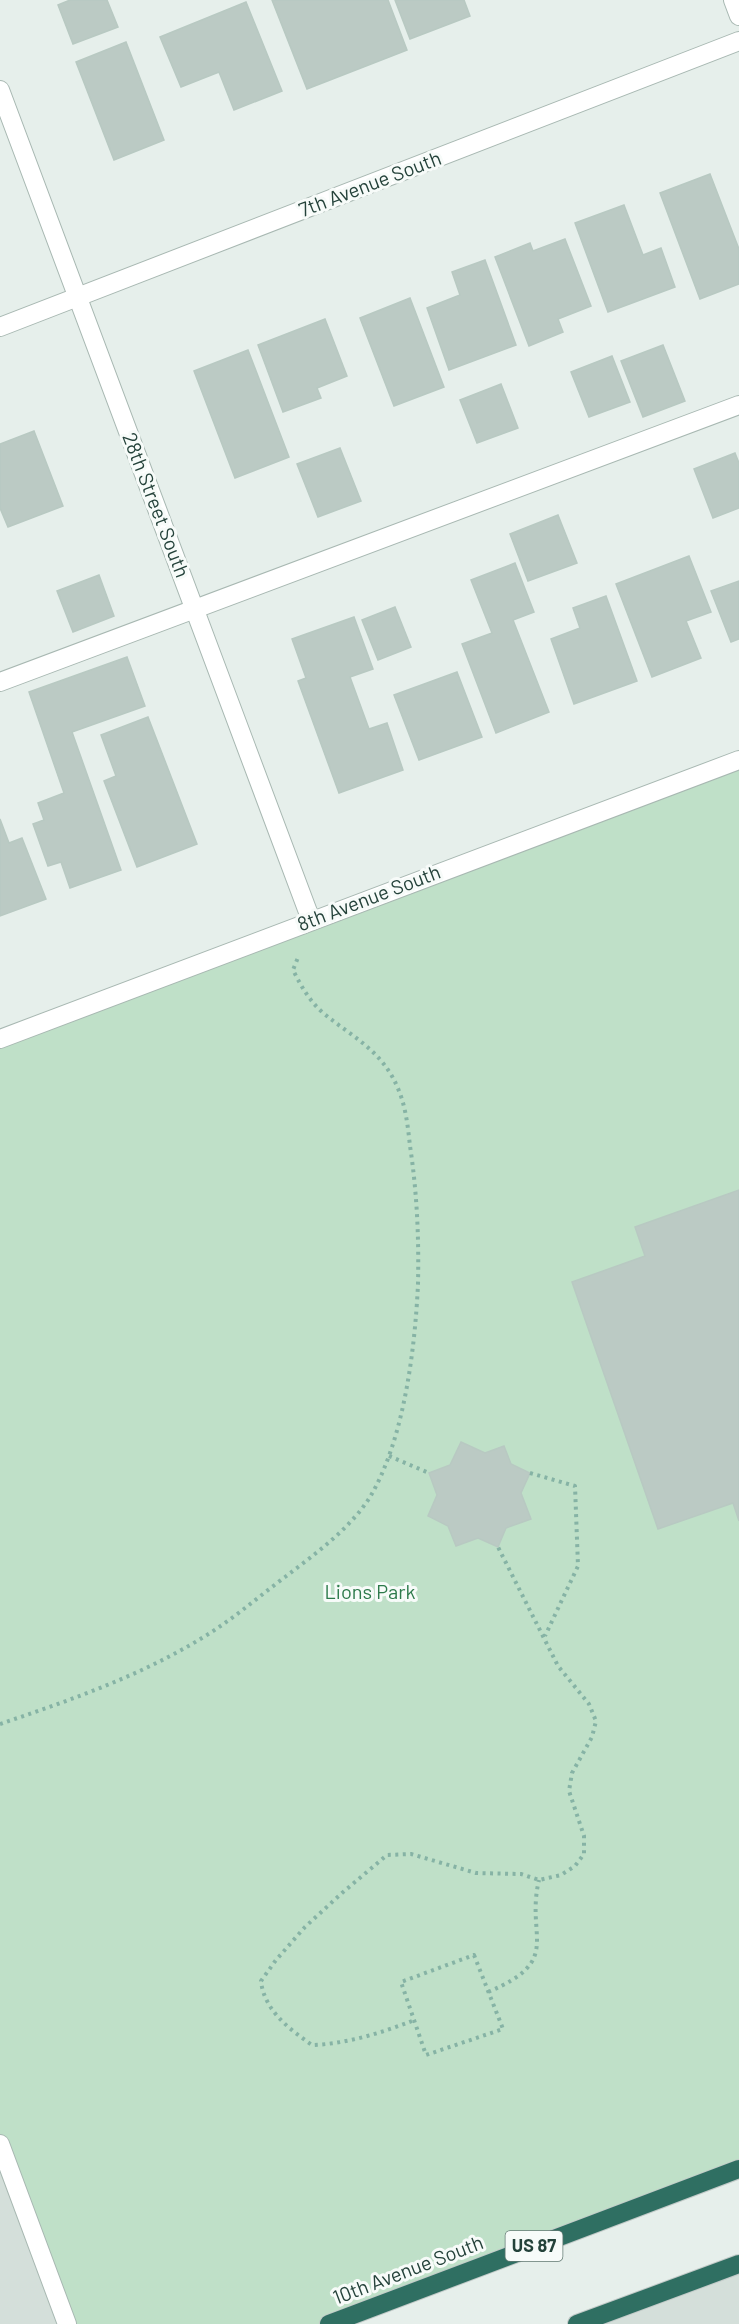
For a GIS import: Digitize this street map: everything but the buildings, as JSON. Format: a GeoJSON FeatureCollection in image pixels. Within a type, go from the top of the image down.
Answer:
{"type":"FeatureCollection","features":[{"type":"Feature","properties":{"kind":"highway","name":"10th Avenue South"},"geometry":{"type":"LineString","coordinates":[[329,2324],[739,2169]]}},
{"type":"Feature","properties":{"kind":"highway"},"geometry":{"type":"LineString","coordinates":[[577,2324],[739,2264]]}},
{"type":"Feature","properties":{"kind":"street"},"geometry":{"type":"LineString","coordinates":[[733,0],[739,16]]}},
{"type":"Feature","properties":{"kind":"street","name":"7th Avenue South"},"geometry":{"type":"LineString","coordinates":[[0,327],[739,41]]}},
{"type":"Feature","properties":{"kind":"street","name":"28th Street South"},"geometry":{"type":"LineString","coordinates":[[0,90],[311,920]]}},
{"type":"Feature","properties":{"kind":"street"},"geometry":{"type":"LineString","coordinates":[[0,682],[739,405]]}},
{"type":"Feature","properties":{"kind":"street","name":"8th Avenue South"},"geometry":{"type":"LineString","coordinates":[[0,1038],[739,760]]}},
{"type":"Feature","properties":{"kind":"street"},"geometry":{"type":"LineString","coordinates":[[0,2144],[68,2324]]}},
{"type":"Feature","properties":{"kind":"path"},"geometry":{"type":"LineString","coordinates":[[0,1724],[94,1689],[156,1662],[200,1639],[238,1615],[312,1557],[347,1526],[370,1497],[389,1456],[404,1398],[416,1318],[419,1243],[407,1124],[399,1092],[384,1062],[365,1043],[322,1012],[306,994],[293,970],[311,920]]}},
{"type":"Feature","properties":{"kind":"path"},"geometry":{"type":"LineString","coordinates":[[389,1456],[429,1473]]}},
{"type":"Feature","properties":{"kind":"path"},"geometry":{"type":"LineString","coordinates":[[530,1473],[575,1486],[578,1566],[544,1637]]}},
{"type":"Feature","properties":{"kind":"path"},"geometry":{"type":"LineString","coordinates":[[412,2021],[330,2045],[312,2045],[270,2008],[263,1993],[261,1981],[305,1927],[387,1855],[411,1854],[476,1873],[521,1874],[539,1880],[561,1875],[575,1866],[584,1854],[584,1836],[569,1791],[572,1773],[592,1737],[596,1721],[589,1704],[558,1666],[498,1547]]}},
{"type":"Feature","properties":{"kind":"path"},"geometry":{"type":"LineString","coordinates":[[488,1992],[506,1984],[527,1970],[538,1947],[538,1920],[534,1901],[539,1880]]}},
{"type":"Feature","properties":{"kind":"path"},"geometry":{"type":"LineString","coordinates":[[474,1955],[503,2029],[426,2055],[412,2021],[401,1982],[474,1955]]}},
{"type":"Feature","properties":{"kind":"shaded area"},"geometry":{"type":"Polygon","coordinates":[[[0,2144],[67,2324],[0,2324],[0,2144]]]}},
{"type":"Feature","properties":{"kind":"shaded area"},"geometry":{"type":"Polygon","coordinates":[[[739,2264],[739,2324],[576,2324],[739,2264]]]}},
{"type":"Feature","properties":{"kind":"green space","name":"Lions Park"},"geometry":{"type":"Polygon","coordinates":[[[739,761],[739,2169],[329,2324],[67,2324],[0,2144],[0,1040],[739,761]]]}}]}
